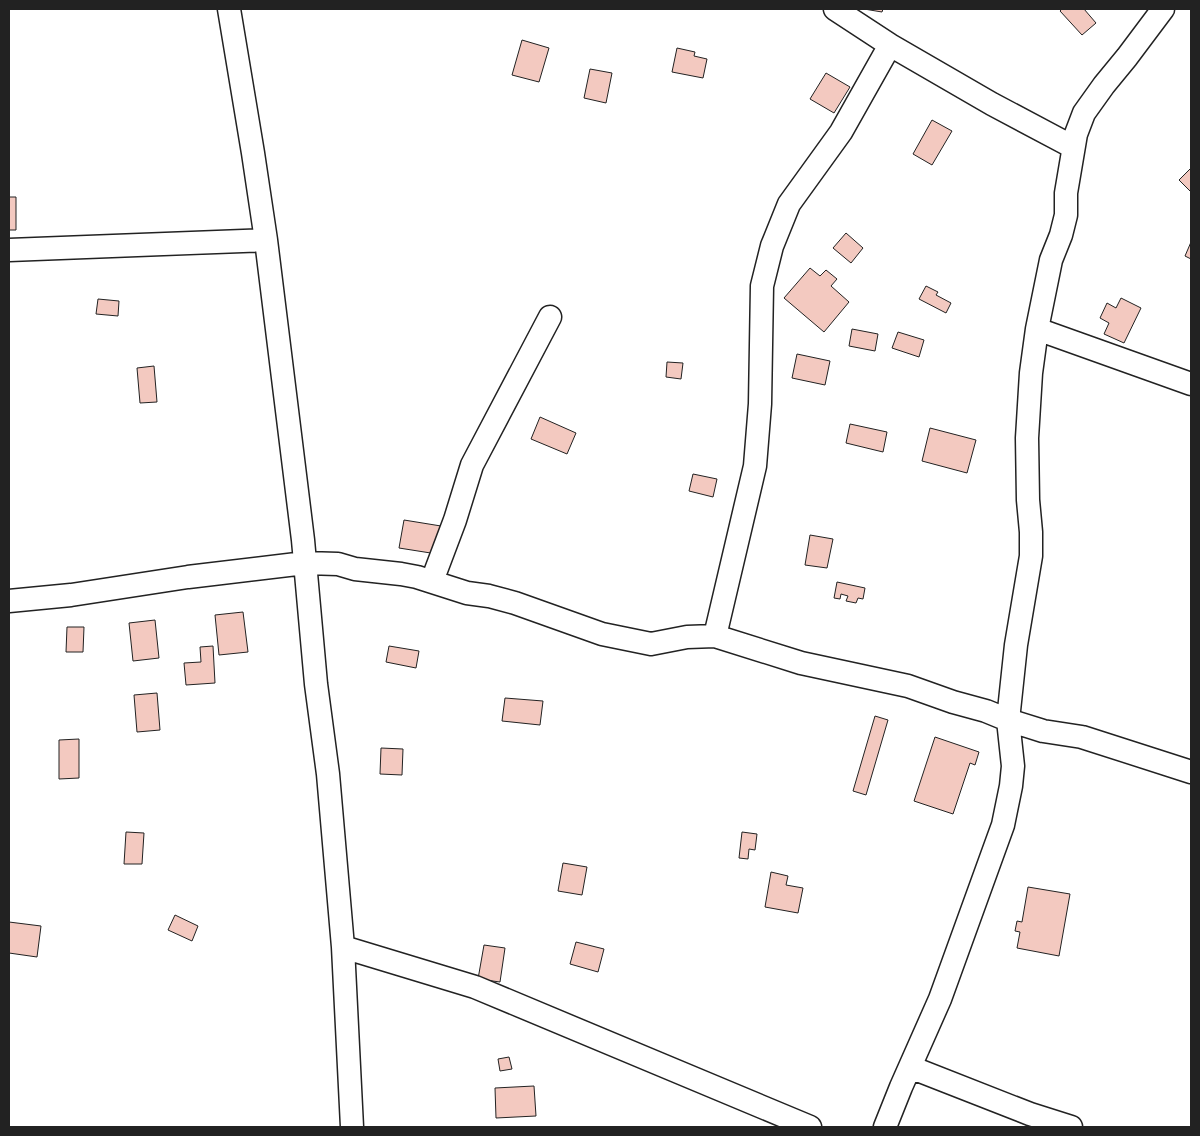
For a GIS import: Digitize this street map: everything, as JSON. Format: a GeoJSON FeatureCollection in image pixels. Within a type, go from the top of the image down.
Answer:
{"type":"FeatureCollection","features":[{"type":"Feature","properties":{"kind":"street"},"geometry":{"type":"LineString","coordinates":[[229,9],[266,240],[299,501],[316,684],[328,774],[343,947],[352,1127]]}},
{"type":"Feature","properties":{"kind":"street"},"geometry":{"type":"LineString","coordinates":[[836,9],[890,45],[992,104],[1073,147]]}},
{"type":"Feature","properties":{"kind":"street"},"geometry":{"type":"LineString","coordinates":[[885,1127],[940,999],[1002,824],[1011,786],[1013,766],[1008,720],[1016,645],[1031,556],[1028,500],[1028,438],[1031,373],[1037,329],[1051,260],[1066,215],[1066,193],[1076,134],[1084,112],[1163,9]]}},
{"type":"Feature","properties":{"kind":"street"},"geometry":{"type":"LineString","coordinates":[[715,636],[755,466],[760,404],[762,286],[772,246],[789,204],[840,132],[890,45]]}},
{"type":"Feature","properties":{"kind":"street"},"geometry":{"type":"LineString","coordinates":[[9,250],[266,240]]}},
{"type":"Feature","properties":{"kind":"street"},"geometry":{"type":"LineString","coordinates":[[432,581],[455,520],[472,465],[550,317]]}},
{"type":"Feature","properties":{"kind":"street"},"geometry":{"type":"LineString","coordinates":[[1037,329],[1191,384]]}},
{"type":"Feature","properties":{"kind":"street"},"geometry":{"type":"LineString","coordinates":[[9,601],[71,595],[188,577],[305,563],[338,564],[355,569],[401,574],[432,581],[467,593],[489,596],[515,603],[602,634],[651,644],[687,637],[715,636],[802,663],[908,686],[1008,720],[1043,730],[1082,737],[1191,772]]}},
{"type":"Feature","properties":{"kind":"street"},"geometry":{"type":"LineString","coordinates":[[343,947],[474,987],[810,1127]]}},
{"type":"Feature","properties":{"kind":"street"},"geometry":{"type":"LineString","coordinates":[[910,1067],[1030,1114],[1072,1127]]}},
{"type":"Feature","properties":{"kind":"building"},"geometry":{"type":"Polygon","coordinates":[[[864,9],[883,9],[882,12],[864,9]]]}},
{"type":"Feature","properties":{"kind":"building"},"geometry":{"type":"Polygon","coordinates":[[[1062,9],[1084,9],[1096,23],[1082,35],[1060,11],[1062,9]]]}},
{"type":"Feature","properties":{"kind":"building"},"geometry":{"type":"Polygon","coordinates":[[[522,40],[549,48],[539,82],[512,75],[522,40]]]}},
{"type":"Feature","properties":{"kind":"building"},"geometry":{"type":"Polygon","coordinates":[[[677,48],[695,52],[694,56],[707,59],[703,78],[672,72],[677,48]]]}},
{"type":"Feature","properties":{"kind":"building"},"geometry":{"type":"Polygon","coordinates":[[[590,69],[612,73],[606,103],[584,98],[590,69]]]}},
{"type":"Feature","properties":{"kind":"building"},"geometry":{"type":"Polygon","coordinates":[[[826,73],[850,87],[834,113],[810,99],[826,73]]]}},
{"type":"Feature","properties":{"kind":"building"},"geometry":{"type":"Polygon","coordinates":[[[932,120],[952,131],[932,165],[913,154],[932,120]]]}},
{"type":"Feature","properties":{"kind":"building"},"geometry":{"type":"Polygon","coordinates":[[[1191,168],[1191,192],[1179,180],[1191,168]]]}},
{"type":"Feature","properties":{"kind":"building"},"geometry":{"type":"Polygon","coordinates":[[[9,197],[16,197],[16,230],[9,230],[9,197]]]}},
{"type":"Feature","properties":{"kind":"building"},"geometry":{"type":"Polygon","coordinates":[[[846,233],[863,248],[851,263],[833,248],[846,233]]]}},
{"type":"Feature","properties":{"kind":"building"},"geometry":{"type":"Polygon","coordinates":[[[1191,242],[1191,259],[1185,256],[1191,242]]]}},
{"type":"Feature","properties":{"kind":"building"},"geometry":{"type":"Polygon","coordinates":[[[810,268],[820,276],[826,270],[837,279],[831,286],[849,302],[824,332],[784,298],[810,268]]]}},
{"type":"Feature","properties":{"kind":"building"},"geometry":{"type":"Polygon","coordinates":[[[926,286],[938,292],[936,295],[951,303],[946,313],[919,299],[926,286]]]}},
{"type":"Feature","properties":{"kind":"building"},"geometry":{"type":"Polygon","coordinates":[[[1121,298],[1141,308],[1124,343],[1104,334],[1109,323],[1100,318],[1107,303],[1116,308],[1121,298]]]}},
{"type":"Feature","properties":{"kind":"building"},"geometry":{"type":"Polygon","coordinates":[[[98,299],[119,301],[118,316],[96,314],[98,299]]]}},
{"type":"Feature","properties":{"kind":"building"},"geometry":{"type":"Polygon","coordinates":[[[852,329],[878,334],[875,351],[849,346],[852,329]]]}},
{"type":"Feature","properties":{"kind":"building"},"geometry":{"type":"Polygon","coordinates":[[[898,332],[924,340],[919,357],[892,348],[898,332]]]}},
{"type":"Feature","properties":{"kind":"building"},"geometry":{"type":"Polygon","coordinates":[[[797,354],[830,361],[825,385],[792,378],[797,354]]]}},
{"type":"Feature","properties":{"kind":"building"},"geometry":{"type":"Polygon","coordinates":[[[667,362],[683,363],[681,379],[666,377],[667,362]]]}},
{"type":"Feature","properties":{"kind":"building"},"geometry":{"type":"Polygon","coordinates":[[[154,366],[157,402],[140,403],[137,368],[154,366]]]}},
{"type":"Feature","properties":{"kind":"building"},"geometry":{"type":"Polygon","coordinates":[[[540,417],[576,433],[567,454],[531,439],[540,417]]]}},
{"type":"Feature","properties":{"kind":"building"},"geometry":{"type":"Polygon","coordinates":[[[850,424],[887,432],[883,452],[846,443],[850,424]]]}},
{"type":"Feature","properties":{"kind":"building"},"geometry":{"type":"Polygon","coordinates":[[[930,428],[976,440],[967,473],[922,461],[930,428]]]}},
{"type":"Feature","properties":{"kind":"building"},"geometry":{"type":"Polygon","coordinates":[[[693,474],[717,479],[713,497],[689,491],[693,474]]]}},
{"type":"Feature","properties":{"kind":"building"},"geometry":{"type":"Polygon","coordinates":[[[404,520],[441,526],[437,554],[399,548],[404,520]]]}},
{"type":"Feature","properties":{"kind":"building"},"geometry":{"type":"Polygon","coordinates":[[[810,535],[833,539],[827,568],[805,565],[810,535]]]}},
{"type":"Feature","properties":{"kind":"building"},"geometry":{"type":"Polygon","coordinates":[[[837,582],[865,588],[863,599],[858,598],[856,603],[846,601],[848,596],[841,594],[840,599],[834,598],[837,582]]]}},
{"type":"Feature","properties":{"kind":"building"},"geometry":{"type":"Polygon","coordinates":[[[243,612],[248,652],[219,655],[215,615],[243,612]]]}},
{"type":"Feature","properties":{"kind":"building"},"geometry":{"type":"Polygon","coordinates":[[[155,620],[159,658],[133,661],[129,623],[155,620]]]}},
{"type":"Feature","properties":{"kind":"building"},"geometry":{"type":"Polygon","coordinates":[[[67,627],[84,627],[83,652],[66,652],[67,627]]]}},
{"type":"Feature","properties":{"kind":"building"},"geometry":{"type":"Polygon","coordinates":[[[213,646],[215,683],[186,685],[184,663],[201,662],[200,647],[213,646]]]}},
{"type":"Feature","properties":{"kind":"building"},"geometry":{"type":"Polygon","coordinates":[[[389,646],[419,651],[416,668],[386,662],[389,646]]]}},
{"type":"Feature","properties":{"kind":"building"},"geometry":{"type":"Polygon","coordinates":[[[157,693],[160,730],[137,732],[134,695],[157,693]]]}},
{"type":"Feature","properties":{"kind":"building"},"geometry":{"type":"Polygon","coordinates":[[[505,698],[543,701],[540,725],[502,721],[505,698]]]}},
{"type":"Feature","properties":{"kind":"building"},"geometry":{"type":"Polygon","coordinates":[[[875,716],[888,720],[866,795],[853,791],[875,716]]]}},
{"type":"Feature","properties":{"kind":"building"},"geometry":{"type":"Polygon","coordinates":[[[935,737],[979,752],[975,765],[970,763],[953,814],[914,801],[935,737]]]}},
{"type":"Feature","properties":{"kind":"building"},"geometry":{"type":"Polygon","coordinates":[[[79,739],[79,778],[59,779],[59,740],[79,739]]]}},
{"type":"Feature","properties":{"kind":"building"},"geometry":{"type":"Polygon","coordinates":[[[381,748],[403,749],[402,775],[380,774],[381,748]]]}},
{"type":"Feature","properties":{"kind":"building"},"geometry":{"type":"Polygon","coordinates":[[[126,832],[144,833],[142,864],[124,864],[126,832]]]}},
{"type":"Feature","properties":{"kind":"building"},"geometry":{"type":"Polygon","coordinates":[[[742,832],[757,834],[755,850],[749,849],[748,859],[739,858],[742,832]]]}},
{"type":"Feature","properties":{"kind":"building"},"geometry":{"type":"Polygon","coordinates":[[[563,863],[587,867],[582,895],[558,891],[563,863]]]}},
{"type":"Feature","properties":{"kind":"building"},"geometry":{"type":"Polygon","coordinates":[[[771,872],[788,876],[786,885],[803,888],[798,913],[765,907],[771,872]]]}},
{"type":"Feature","properties":{"kind":"building"},"geometry":{"type":"Polygon","coordinates":[[[1028,887],[1070,894],[1059,956],[1017,948],[1020,932],[1015,931],[1017,921],[1022,922],[1028,887]]]}},
{"type":"Feature","properties":{"kind":"building"},"geometry":{"type":"Polygon","coordinates":[[[175,915],[198,926],[192,941],[168,930],[175,915]]]}},
{"type":"Feature","properties":{"kind":"building"},"geometry":{"type":"Polygon","coordinates":[[[9,922],[41,926],[37,957],[9,953],[9,922]]]}},
{"type":"Feature","properties":{"kind":"building"},"geometry":{"type":"Polygon","coordinates":[[[576,942],[604,949],[598,972],[570,964],[576,942]]]}},
{"type":"Feature","properties":{"kind":"building"},"geometry":{"type":"Polygon","coordinates":[[[484,945],[505,948],[500,982],[478,979],[484,945]]]}},
{"type":"Feature","properties":{"kind":"building"},"geometry":{"type":"Polygon","coordinates":[[[509,1057],[512,1069],[500,1071],[498,1059],[509,1057]]]}},
{"type":"Feature","properties":{"kind":"building"},"geometry":{"type":"Polygon","coordinates":[[[534,1086],[536,1116],[496,1118],[495,1088],[534,1086]]]}}]}
